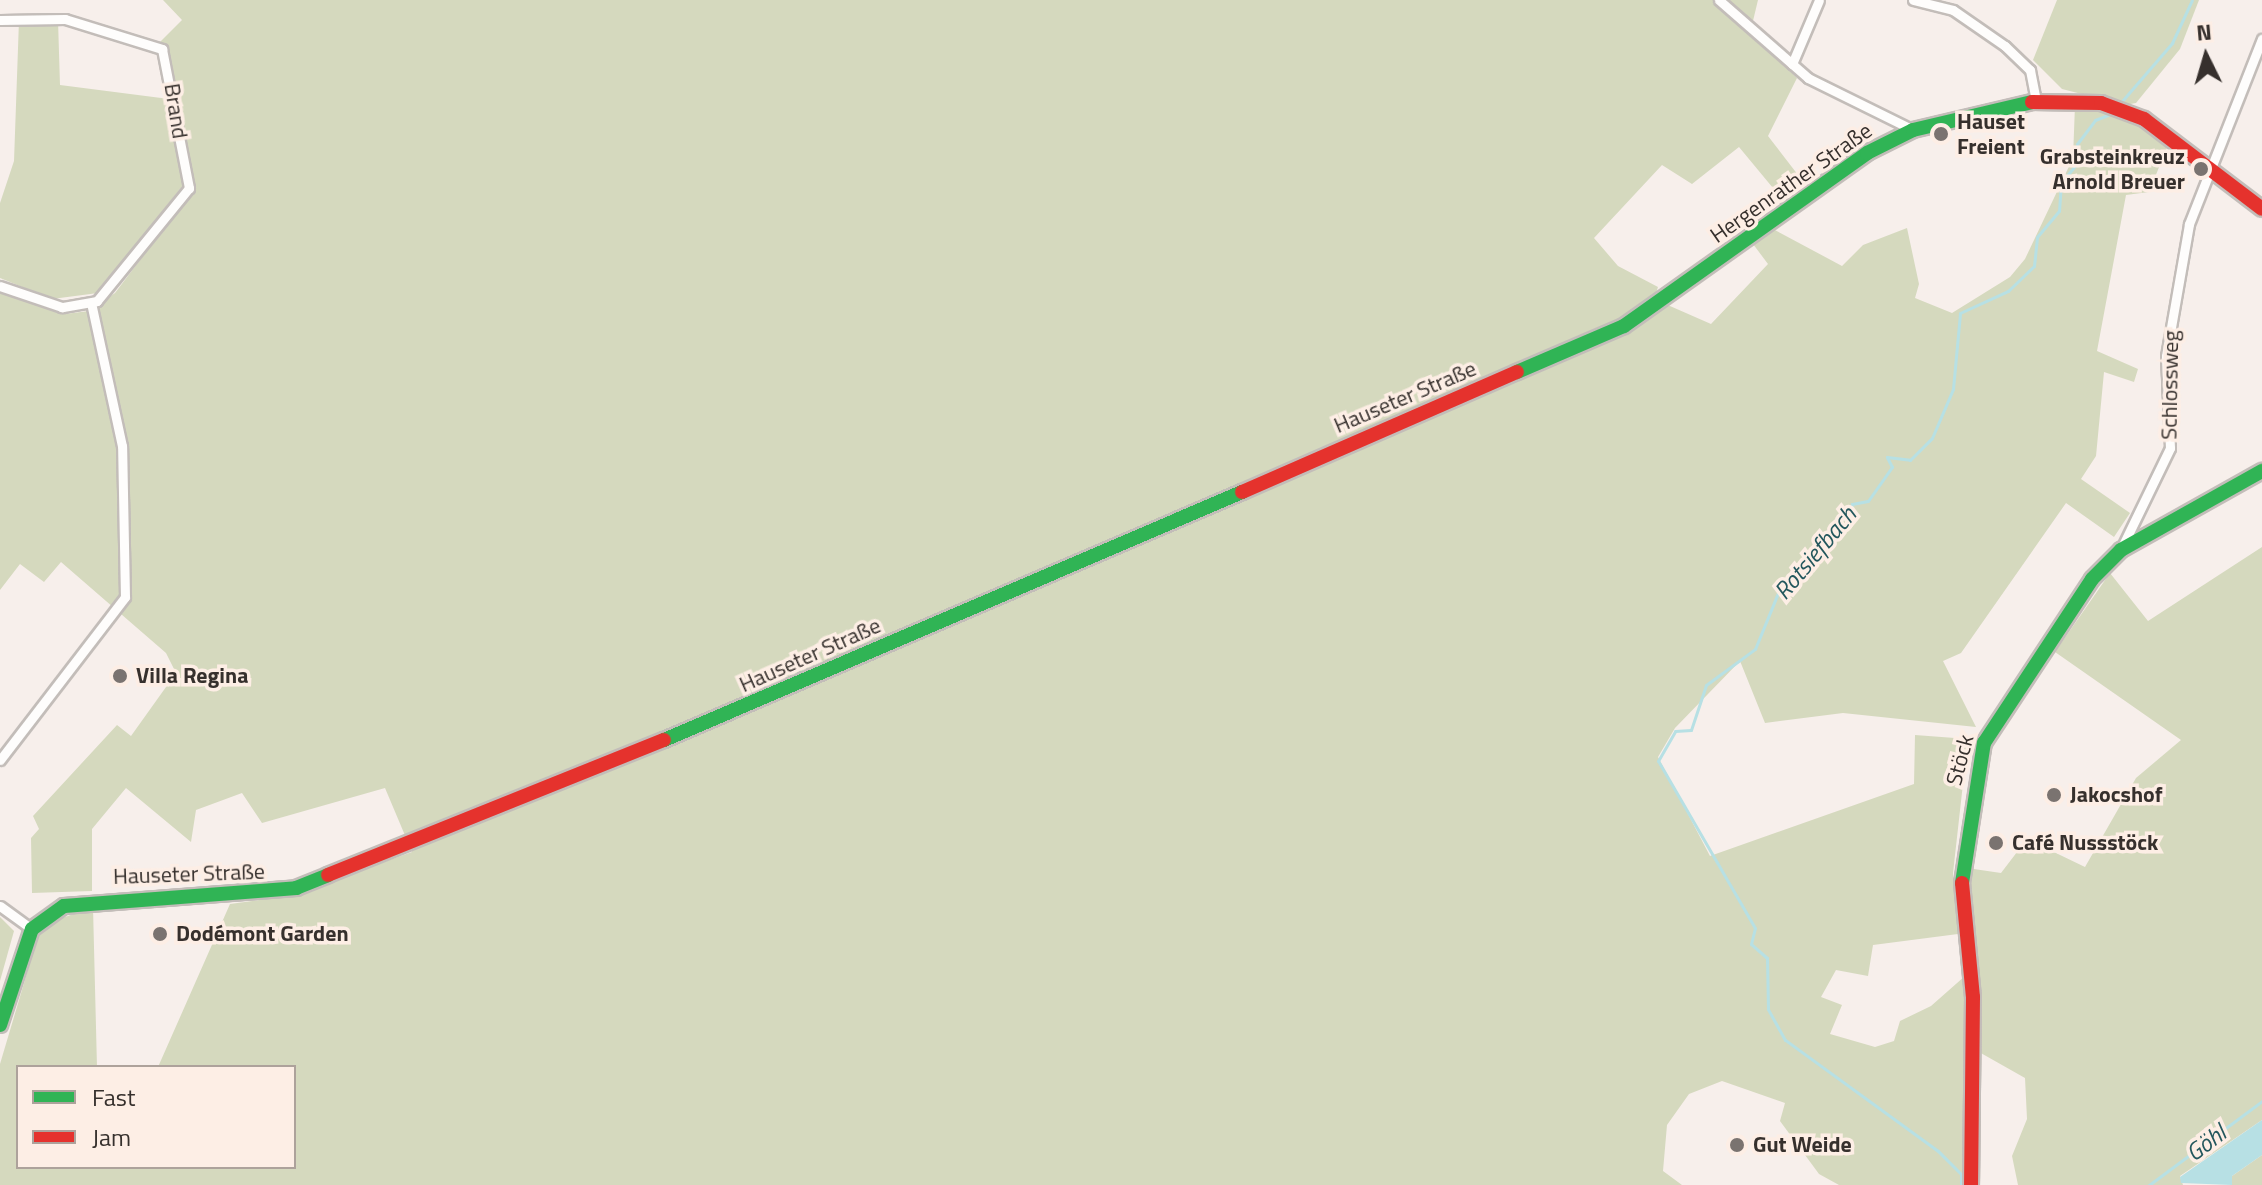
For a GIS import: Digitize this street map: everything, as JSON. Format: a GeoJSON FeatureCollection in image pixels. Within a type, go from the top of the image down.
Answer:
{"type":"FeatureCollection","features":[{"type":"Feature","properties":{"kind":"street"},"geometry":{"type":"LineString","coordinates":[[1719,0],[1792,64],[1913,130]]}},
{"type":"Feature","properties":{"kind":"street"},"geometry":{"type":"LineString","coordinates":[[1792,64],[1819,0]]}},
{"type":"Feature","properties":{"kind":"street"},"geometry":{"type":"LineString","coordinates":[[1913,0],[1953,10],[2005,46],[2030,70],[2036,101]]}},
{"type":"Feature","properties":{"kind":"street","name":"Brand"},"geometry":{"type":"LineString","coordinates":[[0,20],[81,23],[153,44],[169,68],[189,188],[123,277],[91,303]]}},
{"type":"Feature","properties":{"kind":"street","name":"Schlossweg"},"geometry":{"type":"LineString","coordinates":[[2121,550],[2170,448],[2170,322],[2189,224],[2215,167],[2262,39]]}},
{"type":"Feature","properties":{"kind":"street","name":"Hergenrather Straße"},"geometry":{"type":"LineString","coordinates":[[1624,326],[1867,153],[1913,130],[2036,101],[2080,99],[2128,111],[2215,167],[2262,209]]}},
{"type":"Feature","properties":{"kind":"street"},"geometry":{"type":"LineString","coordinates":[[0,286],[62,307],[91,303],[122,446],[125,597],[0,760]]}},
{"type":"Feature","properties":{"kind":"street","name":"Hauseter Straße"},"geometry":{"type":"LineString","coordinates":[[32,929],[80,901],[259,895],[361,867],[1624,326]]}},
{"type":"Feature","properties":{"kind":"street","name":"Stöck"},"geometry":{"type":"LineString","coordinates":[[1971,1185],[1973,997],[1962,883],[1977,769],[2006,703],[2092,579],[2121,550],[2262,471]]}},
{"type":"Feature","properties":{"kind":"street"},"geometry":{"type":"LineString","coordinates":[[0,906],[32,929],[0,1025]]}},
{"type":"Feature","properties":{"kind":"green space"},"geometry":{"type":"Polygon","coordinates":[[[163,0],[1715,0],[1797,78],[1768,136],[1805,184],[1783,200],[1739,147],[1692,184],[1662,165],[1594,238],[1618,266],[1658,287],[1654,299],[1711,324],[1768,264],[1753,244],[1773,229],[1842,266],[1863,245],[1907,228],[1919,284],[1915,298],[1952,313],[2010,277],[2025,259],[2073,158],[2075,105],[2134,121],[2168,145],[2149,192],[2126,195],[2097,351],[2138,369],[2134,382],[2104,372],[2096,456],[2081,479],[2130,513],[2114,537],[2066,503],[1961,653],[1943,661],[1976,727],[1843,713],[1765,723],[1740,661],[1675,728],[1658,757],[1710,856],[1914,784],[1915,735],[1968,739],[1953,873],[1958,934],[1873,945],[1868,976],[1836,970],[1821,997],[1842,1005],[1830,1034],[1875,1047],[1894,1041],[1900,1021],[1931,1006],[1965,976],[1965,1185],[1839,1185],[1819,1174],[1780,1121],[1785,1103],[1722,1081],[1689,1094],[1667,1125],[1663,1171],[1682,1185],[0,1185],[0,1064],[38,936],[54,921],[93,907],[97,1065],[16,1065],[16,1169],[296,1169],[296,1065],[159,1065],[230,904],[289,896],[412,852],[385,788],[262,823],[242,793],[196,810],[191,842],[126,788],[92,829],[92,891],[32,893],[31,838],[39,829],[33,816],[117,725],[131,736],[176,673],[166,653],[61,562],[44,582],[20,564],[0,590],[0,293],[65,314],[89,311],[115,293],[193,190],[160,42],[182,20],[163,0]]]}},
{"type":"Feature","properties":{"kind":"green space"},"geometry":{"type":"Polygon","coordinates":[[[1726,0],[1758,0],[1752,25],[1726,0]]]}},
{"type":"Feature","properties":{"kind":"green space"},"geometry":{"type":"Polygon","coordinates":[[[2057,0],[2199,0],[2180,49],[2136,103],[2125,105],[2062,89],[2033,60],[2057,0]]]}},
{"type":"Feature","properties":{"kind":"green space"},"geometry":{"type":"Polygon","coordinates":[[[19,20],[58,20],[60,85],[169,99],[184,184],[98,293],[52,299],[0,278],[0,203],[14,161],[19,20]]]}},
{"type":"Feature","properties":{"kind":"green space"},"geometry":{"type":"Polygon","coordinates":[[[2262,547],[2262,1120],[2180,1176],[2183,1185],[2018,1185],[2012,1156],[2027,1119],[2025,1078],[1979,1052],[1967,868],[2001,873],[2027,839],[2085,867],[2136,778],[2181,740],[2055,652],[2110,573],[2148,621],[2262,547]]]}},
{"type":"Feature","properties":{"kind":"green space"},"geometry":{"type":"Polygon","coordinates":[[[0,917],[14,931],[0,981],[0,917]]]}},
{"type":"Feature","properties":{"kind":"green space"},"geometry":{"type":"Polygon","coordinates":[[[2262,1155],[2262,1185],[2232,1185],[2232,1176],[2262,1155]]]}},
{"type":"Feature","properties":{"kind":"water"},"geometry":{"type":"Polygon","coordinates":[[[2262,1120],[2262,1155],[2232,1176],[2232,1185],[2181,1183],[2180,1177],[2262,1120]]]}},
{"type":"Feature","properties":{"kind":"waterway","name":"Rotsiefbach"},"geometry":{"type":"LineString","coordinates":[[2122,101],[2172,43],[2192,0]]}},
{"type":"Feature","properties":{"kind":"waterway","name":"Rotsiefbach"},"geometry":{"type":"LineString","coordinates":[[1961,1185],[1961,1174],[1938,1151],[1785,1040],[1768,1009],[1767,958],[1751,944],[1755,928],[1658,761],[1675,731],[1691,730],[1706,685],[1755,649],[1780,588],[1821,549],[1835,521],[1851,517],[1852,504],[1868,501],[1892,467],[1887,457],[1910,460],[1932,438],[1953,389],[1960,313],[2008,291],[2034,266],[2037,237],[2059,211],[2061,183],[2078,162],[2077,144],[2095,120],[2111,114]]}},
{"type":"Feature","properties":{"kind":"waterway","name":"Göhl"},"geometry":{"type":"LineString","coordinates":[[2149,1185],[2262,1101]]}},
{"type":"Feature","properties":{"kind":"traffic: fast"},"geometry":{"type":"LineString","coordinates":[[1517,372],[1624,326],[1867,153],[1913,130],[2032,102]]}},
{"type":"Feature","properties":{"kind":"traffic: fast"},"geometry":{"type":"LineString","coordinates":[[1962,883],[1984,743],[2092,579],[2121,550],[2262,471]]}},
{"type":"Feature","properties":{"kind":"traffic: fast"},"geometry":{"type":"LineString","coordinates":[[664,740],[1242,492]]}},
{"type":"Feature","properties":{"kind":"traffic: fast"},"geometry":{"type":"LineString","coordinates":[[0,1025],[32,929],[64,906],[296,888],[328,875]]}},
{"type":"Feature","properties":{"kind":"traffic: jam"},"geometry":{"type":"LineString","coordinates":[[2032,102],[2101,103],[2144,119],[2262,209]]}},
{"type":"Feature","properties":{"kind":"traffic: jam"},"geometry":{"type":"LineString","coordinates":[[1242,492],[1517,372]]}},
{"type":"Feature","properties":{"kind":"traffic: jam"},"geometry":{"type":"LineString","coordinates":[[328,875],[664,740]]}},
{"type":"Feature","properties":{"kind":"traffic: jam"},"geometry":{"type":"LineString","coordinates":[[1962,883],[1973,997],[1971,1185]]}},
{"type":"Feature","properties":{"kind":"place","name":"Hauset Freient"},"geometry":{"type":"Point","coordinates":[1941,134]}},
{"type":"Feature","properties":{"kind":"place","name":"Grabsteinkreuz Arnold Breuer"},"geometry":{"type":"Point","coordinates":[2201,169]}},
{"type":"Feature","properties":{"kind":"place","name":"Villa Regina"},"geometry":{"type":"Point","coordinates":[120,676]}},
{"type":"Feature","properties":{"kind":"place","name":"Jakocshof"},"geometry":{"type":"Point","coordinates":[2054,795]}},
{"type":"Feature","properties":{"kind":"place","name":"Café Nussstöck"},"geometry":{"type":"Point","coordinates":[1996,843]}},
{"type":"Feature","properties":{"kind":"place","name":"Dodémont Garden"},"geometry":{"type":"Point","coordinates":[160,934]}},
{"type":"Feature","properties":{"kind":"place","name":"Gut Weide"},"geometry":{"type":"Point","coordinates":[1737,1145]}}]}
